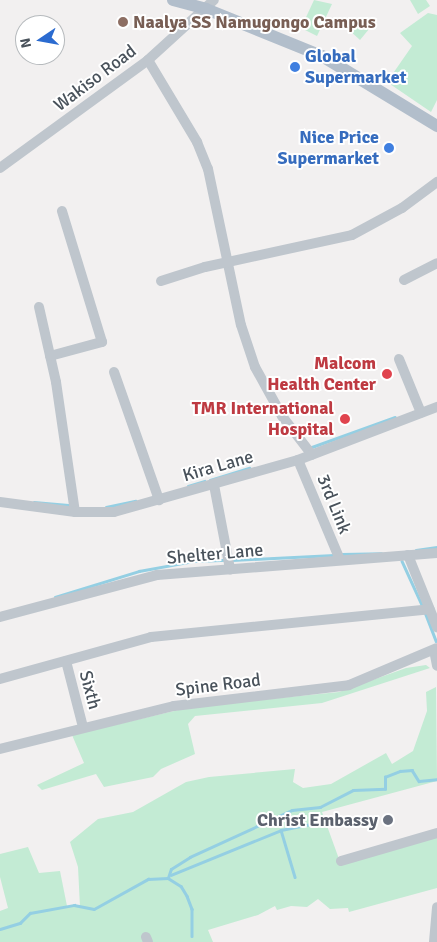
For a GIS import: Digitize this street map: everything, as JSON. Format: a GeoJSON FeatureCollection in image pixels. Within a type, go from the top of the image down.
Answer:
{"type":"FeatureCollection","features":[{"type":"Feature","properties":{"kind":"main road"},"geometry":{"type":"LineString","coordinates":[[173,0],[210,4],[322,56],[437,126]]}},
{"type":"Feature","properties":{"kind":"street","name":"Wakiso Road"},"geometry":{"type":"LineString","coordinates":[[0,168],[148,60],[210,4]]}},
{"type":"Feature","properties":{"kind":"street"},"geometry":{"type":"LineString","coordinates":[[148,60],[202,153],[214,189],[241,325],[259,377],[282,416],[312,455]]}},
{"type":"Feature","properties":{"kind":"street"},"geometry":{"type":"LineString","coordinates":[[161,280],[358,232],[420,196],[437,182]]}},
{"type":"Feature","properties":{"kind":"street"},"geometry":{"type":"LineString","coordinates":[[50,356],[102,342],[62,211]]}},
{"type":"Feature","properties":{"kind":"street"},"geometry":{"type":"LineString","coordinates":[[404,280],[437,263]]}},
{"type":"Feature","properties":{"kind":"street"},"geometry":{"type":"LineString","coordinates":[[39,306],[50,356],[74,508]]}},
{"type":"Feature","properties":{"kind":"street"},"geometry":{"type":"LineString","coordinates":[[400,359],[421,413]]}},
{"type":"Feature","properties":{"kind":"street"},"geometry":{"type":"LineString","coordinates":[[114,372],[157,497]]}},
{"type":"Feature","properties":{"kind":"street","name":"Kira Lane"},"geometry":{"type":"LineString","coordinates":[[0,502],[114,512],[157,497],[214,486],[298,460],[437,407]]}},
{"type":"Feature","properties":{"kind":"street","name":"3rd Link"},"geometry":{"type":"LineString","coordinates":[[298,460],[340,560]]}},
{"type":"Feature","properties":{"kind":"street"},"geometry":{"type":"LineString","coordinates":[[214,486],[229,563]]}},
{"type":"Feature","properties":{"kind":"street","name":"Shelter Lane"},"geometry":{"type":"LineString","coordinates":[[0,617],[157,575],[229,563],[340,560],[437,553]]}},
{"type":"Feature","properties":{"kind":"street"},"geometry":{"type":"LineString","coordinates":[[408,555],[426,609],[437,627]]}},
{"type":"Feature","properties":{"kind":"street"},"geometry":{"type":"LineString","coordinates":[[0,679],[151,637],[426,609]]}},
{"type":"Feature","properties":{"kind":"street"},"geometry":{"type":"LineString","coordinates":[[436,649],[437,666]]}},
{"type":"Feature","properties":{"kind":"street","name":"Spine Road"},"geometry":{"type":"LineString","coordinates":[[0,749],[174,706],[349,685],[436,649]]}},
{"type":"Feature","properties":{"kind":"street","name":"Sixth"},"geometry":{"type":"LineString","coordinates":[[66,661],[83,727]]}},
{"type":"Feature","properties":{"kind":"street"},"geometry":{"type":"LineString","coordinates":[[341,861],[437,833]]}},
{"type":"Feature","properties":{"kind":"street"},"geometry":{"type":"LineString","coordinates":[[434,942],[437,906]]}},
{"type":"Feature","properties":{"kind":"green space"},"geometry":{"type":"Polygon","coordinates":[[[314,0],[332,4],[317,36],[301,28],[314,0]]]}},
{"type":"Feature","properties":{"kind":"green space"},"geometry":{"type":"Polygon","coordinates":[[[410,0],[426,0],[430,6],[418,14],[410,0]]]}},
{"type":"Feature","properties":{"kind":"green space"},"geometry":{"type":"Polygon","coordinates":[[[428,13],[437,15],[437,100],[431,112],[387,82],[412,46],[400,33],[428,13]]]}},
{"type":"Feature","properties":{"kind":"green space"},"geometry":{"type":"Polygon","coordinates":[[[365,17],[374,23],[360,40],[349,30],[365,17]]]}},
{"type":"Feature","properties":{"kind":"green space"},"geometry":{"type":"Polygon","coordinates":[[[426,665],[430,668],[322,703],[195,716],[188,724],[195,754],[161,769],[153,777],[104,787],[96,774],[42,790],[37,785],[84,763],[72,735],[191,707],[339,692],[406,668],[426,665]]]}},
{"type":"Feature","properties":{"kind":"green space"},"geometry":{"type":"Polygon","coordinates":[[[436,687],[437,781],[322,812],[339,859],[437,835],[437,888],[349,912],[348,908],[330,909],[318,899],[307,907],[291,906],[277,910],[275,906],[258,915],[208,930],[213,942],[0,942],[0,911],[8,908],[0,877],[0,854],[28,847],[39,873],[60,871],[67,906],[80,907],[78,867],[70,842],[98,819],[133,812],[186,782],[209,777],[295,769],[293,782],[303,788],[331,784],[386,753],[392,764],[413,751],[427,711],[426,692],[436,687]]]}},
{"type":"Feature","properties":{"kind":"waterway"},"geometry":{"type":"LineString","coordinates":[[309,448],[395,417]]}},
{"type":"Feature","properties":{"kind":"waterway"},"geometry":{"type":"LineString","coordinates":[[210,480],[249,468]]}},
{"type":"Feature","properties":{"kind":"waterway"},"geometry":{"type":"LineString","coordinates":[[188,486],[204,481]]}},
{"type":"Feature","properties":{"kind":"waterway"},"geometry":{"type":"LineString","coordinates":[[106,507],[135,501]]}},
{"type":"Feature","properties":{"kind":"waterway"},"geometry":{"type":"LineString","coordinates":[[34,502],[71,505]]}},
{"type":"Feature","properties":{"kind":"waterway"},"geometry":{"type":"LineString","coordinates":[[416,550],[437,547]]}},
{"type":"Feature","properties":{"kind":"waterway"},"geometry":{"type":"LineString","coordinates":[[342,554],[381,553]]}},
{"type":"Feature","properties":{"kind":"waterway"},"geometry":{"type":"LineString","coordinates":[[232,560],[334,555]]}},
{"type":"Feature","properties":{"kind":"waterway"},"geometry":{"type":"LineString","coordinates":[[55,597],[139,571],[194,561],[227,560]]}},
{"type":"Feature","properties":{"kind":"waterway"},"geometry":{"type":"LineString","coordinates":[[402,561],[423,607]]}},
{"type":"Feature","properties":{"kind":"waterway"},"geometry":{"type":"LineString","coordinates":[[425,612],[436,641]]}},
{"type":"Feature","properties":{"kind":"waterway"},"geometry":{"type":"LineString","coordinates":[[0,929],[20,923],[30,913],[74,905],[94,909],[148,879],[168,878],[171,869],[190,857],[292,810],[320,807],[353,790],[385,789],[385,777],[400,771],[412,770],[419,781],[437,779]]}},
{"type":"Feature","properties":{"kind":"waterway"},"geometry":{"type":"LineString","coordinates":[[171,875],[281,830],[326,821]]}},
{"type":"Feature","properties":{"kind":"waterway"},"geometry":{"type":"LineString","coordinates":[[281,830],[295,877]]}},
{"type":"Feature","properties":{"kind":"waterway"},"geometry":{"type":"LineString","coordinates":[[168,878],[181,886],[187,896],[192,909],[192,936]]}},
{"type":"Feature","properties":{"kind":"place","name":"Naalya SS Namugongo Campus"},"geometry":{"type":"Point","coordinates":[123,22]}},
{"type":"Feature","properties":{"kind":"place","name":"Global Supermarket"},"geometry":{"type":"Point","coordinates":[295,67]}},
{"type":"Feature","properties":{"kind":"place","name":"Nice Price Supermarket"},"geometry":{"type":"Point","coordinates":[389,148]}},
{"type":"Feature","properties":{"kind":"place","name":"Malcom Health Center"},"geometry":{"type":"Point","coordinates":[387,374]}},
{"type":"Feature","properties":{"kind":"place","name":"TMR International Hospital"},"geometry":{"type":"Point","coordinates":[345,419]}},
{"type":"Feature","properties":{"kind":"place","name":"Christ Embassy"},"geometry":{"type":"Point","coordinates":[388,820]}}]}
